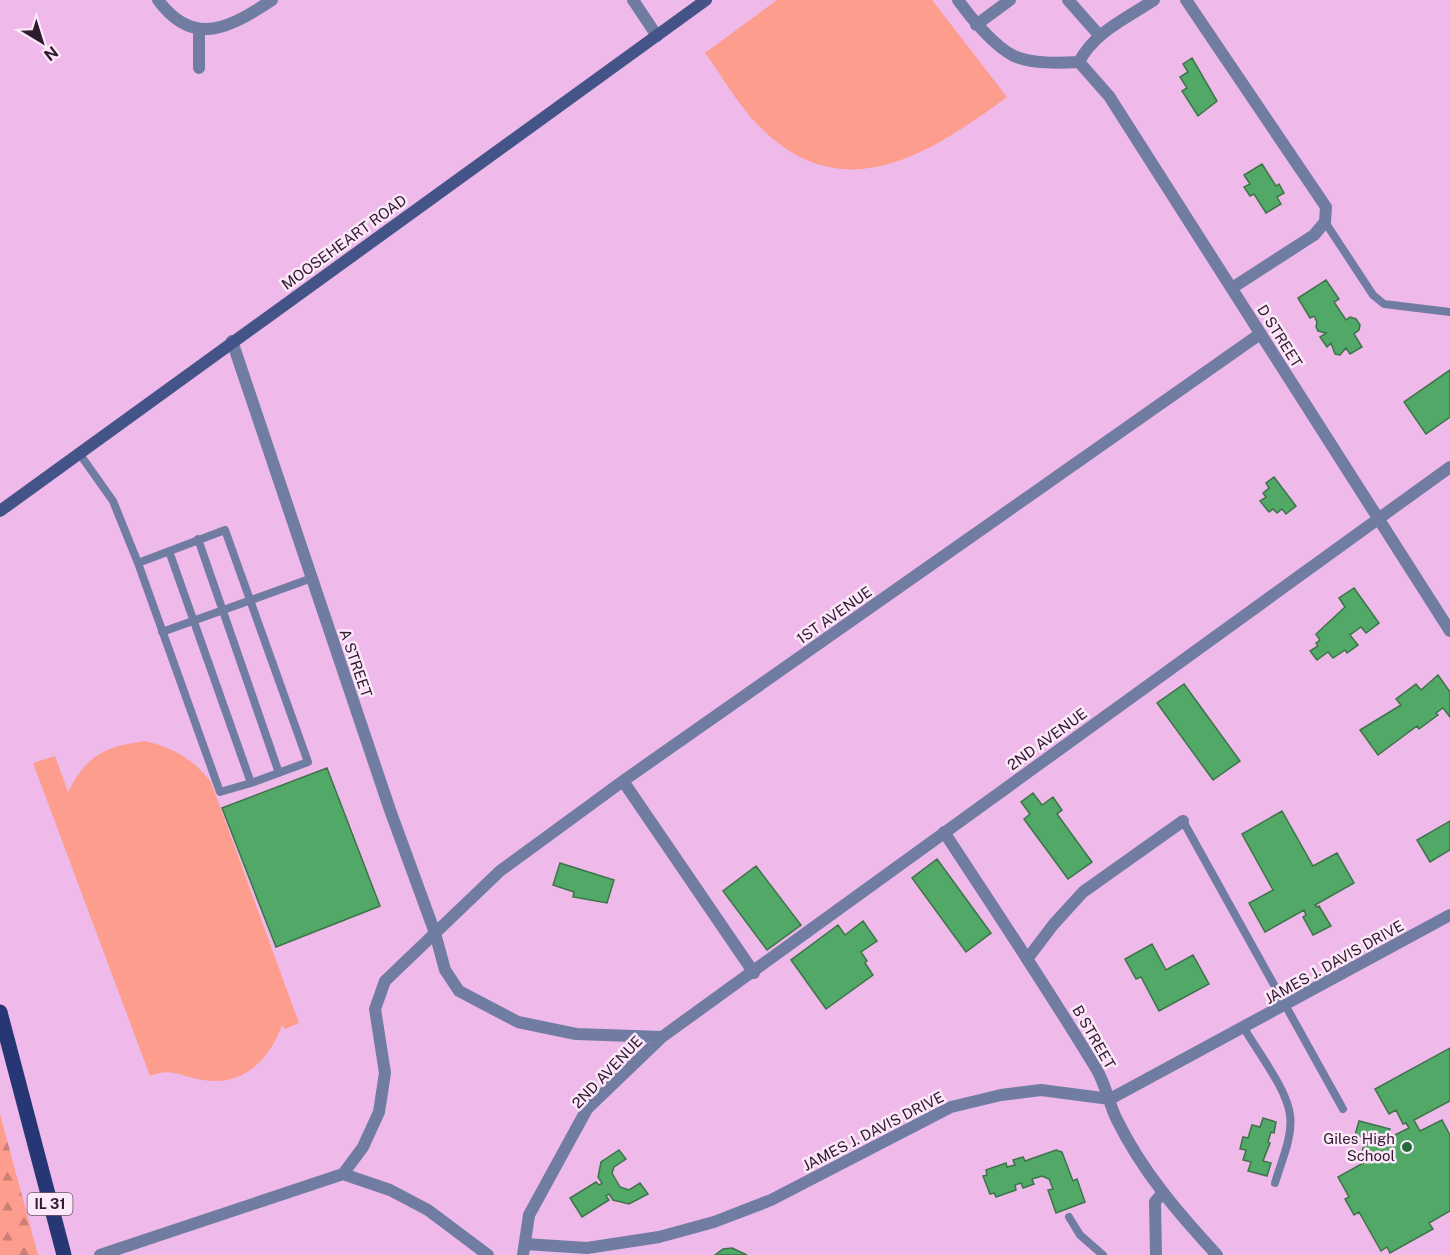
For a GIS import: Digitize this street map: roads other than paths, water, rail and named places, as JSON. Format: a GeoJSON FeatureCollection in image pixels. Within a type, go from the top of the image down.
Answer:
{"type":"FeatureCollection","features":[{"type":"Feature","properties":{"kind":"main road","name":"MOOSEHEART ROAD"},"geometry":{"type":"LineString","coordinates":[[0,511],[231,341],[706,0]]}},
{"type":"Feature","properties":{"kind":"main road","name":"IL 31"},"geometry":{"type":"LineString","coordinates":[[0,1012],[64,1255]]}},
{"type":"Feature","properties":{"kind":"street"},"geometry":{"type":"LineString","coordinates":[[158,0],[178,22],[199,30],[232,25],[272,0]]}},
{"type":"Feature","properties":{"kind":"street"},"geometry":{"type":"LineString","coordinates":[[633,0],[657,36]]}},
{"type":"Feature","properties":{"kind":"street"},"geometry":{"type":"LineString","coordinates":[[958,0],[976,25],[1014,56],[1052,63],[1079,62],[1087,46],[1100,35],[1155,0]]}},
{"type":"Feature","properties":{"kind":"street"},"geometry":{"type":"LineString","coordinates":[[976,25],[1010,0]]}},
{"type":"Feature","properties":{"kind":"street"},"geometry":{"type":"LineString","coordinates":[[1068,0],[1100,35]]}},
{"type":"Feature","properties":{"kind":"street"},"geometry":{"type":"LineString","coordinates":[[1186,0],[1197,12],[1326,207],[1325,222],[1314,235],[1232,288]]}},
{"type":"Feature","properties":{"kind":"street"},"geometry":{"type":"LineString","coordinates":[[199,30],[199,68]]}},
{"type":"Feature","properties":{"kind":"street","name":"D STREET"},"geometry":{"type":"LineString","coordinates":[[1079,62],[1109,96],[1450,631]]}},
{"type":"Feature","properties":{"kind":"street","name":"1ST AVENUE"},"geometry":{"type":"LineString","coordinates":[[343,1174],[363,1147],[379,1112],[385,1073],[375,1009],[385,981],[500,871],[623,781],[1260,334]]}},
{"type":"Feature","properties":{"kind":"street","name":"A STREET"},"geometry":{"type":"LineString","coordinates":[[231,341],[390,810],[435,933],[445,970],[459,992]]}},
{"type":"Feature","properties":{"kind":"street","name":"2ND AVENUE"},"geometry":{"type":"LineString","coordinates":[[524,1250],[529,1215],[540,1190],[587,1109],[662,1037],[754,973],[944,832],[1450,467]]}},
{"type":"Feature","properties":{"kind":"street"},"geometry":{"type":"LineString","coordinates":[[623,781],[754,973]]}},
{"type":"Feature","properties":{"kind":"street"},"geometry":{"type":"LineString","coordinates":[[1028,958],[1053,925],[1083,892],[1183,821]]}},
{"type":"Feature","properties":{"kind":"street","name":"B STREET"},"geometry":{"type":"LineString","coordinates":[[944,832],[1028,958],[1100,1075],[1116,1119],[1162,1192],[1175,1210],[1217,1255]]}},
{"type":"Feature","properties":{"kind":"street","name":"JAMES J. DAVIS DRIVE"},"geometry":{"type":"LineString","coordinates":[[524,1250],[587,1248],[659,1237],[714,1222],[771,1200],[951,1107],[1001,1095],[1041,1090],[1110,1099],[1450,915]]}},
{"type":"Feature","properties":{"kind":"street","name":"2ND AVENUE"},"geometry":{"type":"LineString","coordinates":[[459,992],[518,1022],[576,1034],[662,1037]]}},
{"type":"Feature","properties":{"kind":"street"},"geometry":{"type":"LineString","coordinates":[[100,1255],[343,1174],[390,1190],[428,1210],[488,1255]]}},
{"type":"Feature","properties":{"kind":"street"},"geometry":{"type":"LineString","coordinates":[[1156,1255],[1155,1202],[1162,1192]]}},
{"type":"Feature","properties":{"kind":"lane"},"geometry":{"type":"LineString","coordinates":[[1325,222],[1373,295],[1384,304],[1450,312]]}},
{"type":"Feature","properties":{"kind":"lane"},"geometry":{"type":"LineString","coordinates":[[79,453],[113,501],[220,792],[308,762],[225,530],[138,564]]}},
{"type":"Feature","properties":{"kind":"lane"},"geometry":{"type":"LineString","coordinates":[[198,539],[279,773]]}},
{"type":"Feature","properties":{"kind":"lane"},"geometry":{"type":"LineString","coordinates":[[169,551],[251,783]]}},
{"type":"Feature","properties":{"kind":"lane"},"geometry":{"type":"LineString","coordinates":[[162,632],[312,578]]}},
{"type":"Feature","properties":{"kind":"lane"},"geometry":{"type":"LineString","coordinates":[[1183,821],[1343,1109]]}},
{"type":"Feature","properties":{"kind":"lane"},"geometry":{"type":"LineString","coordinates":[[1244,1028],[1286,1100],[1290,1114],[1287,1144],[1275,1183]]}},
{"type":"Feature","properties":{"kind":"lane"},"geometry":{"type":"LineString","coordinates":[[1069,1217],[1080,1235],[1103,1255]]}},
{"type":"Feature","properties":{"kind":"place","name":"Giles High School"},"geometry":{"type":"Point","coordinates":[1407,1147]}}]}
